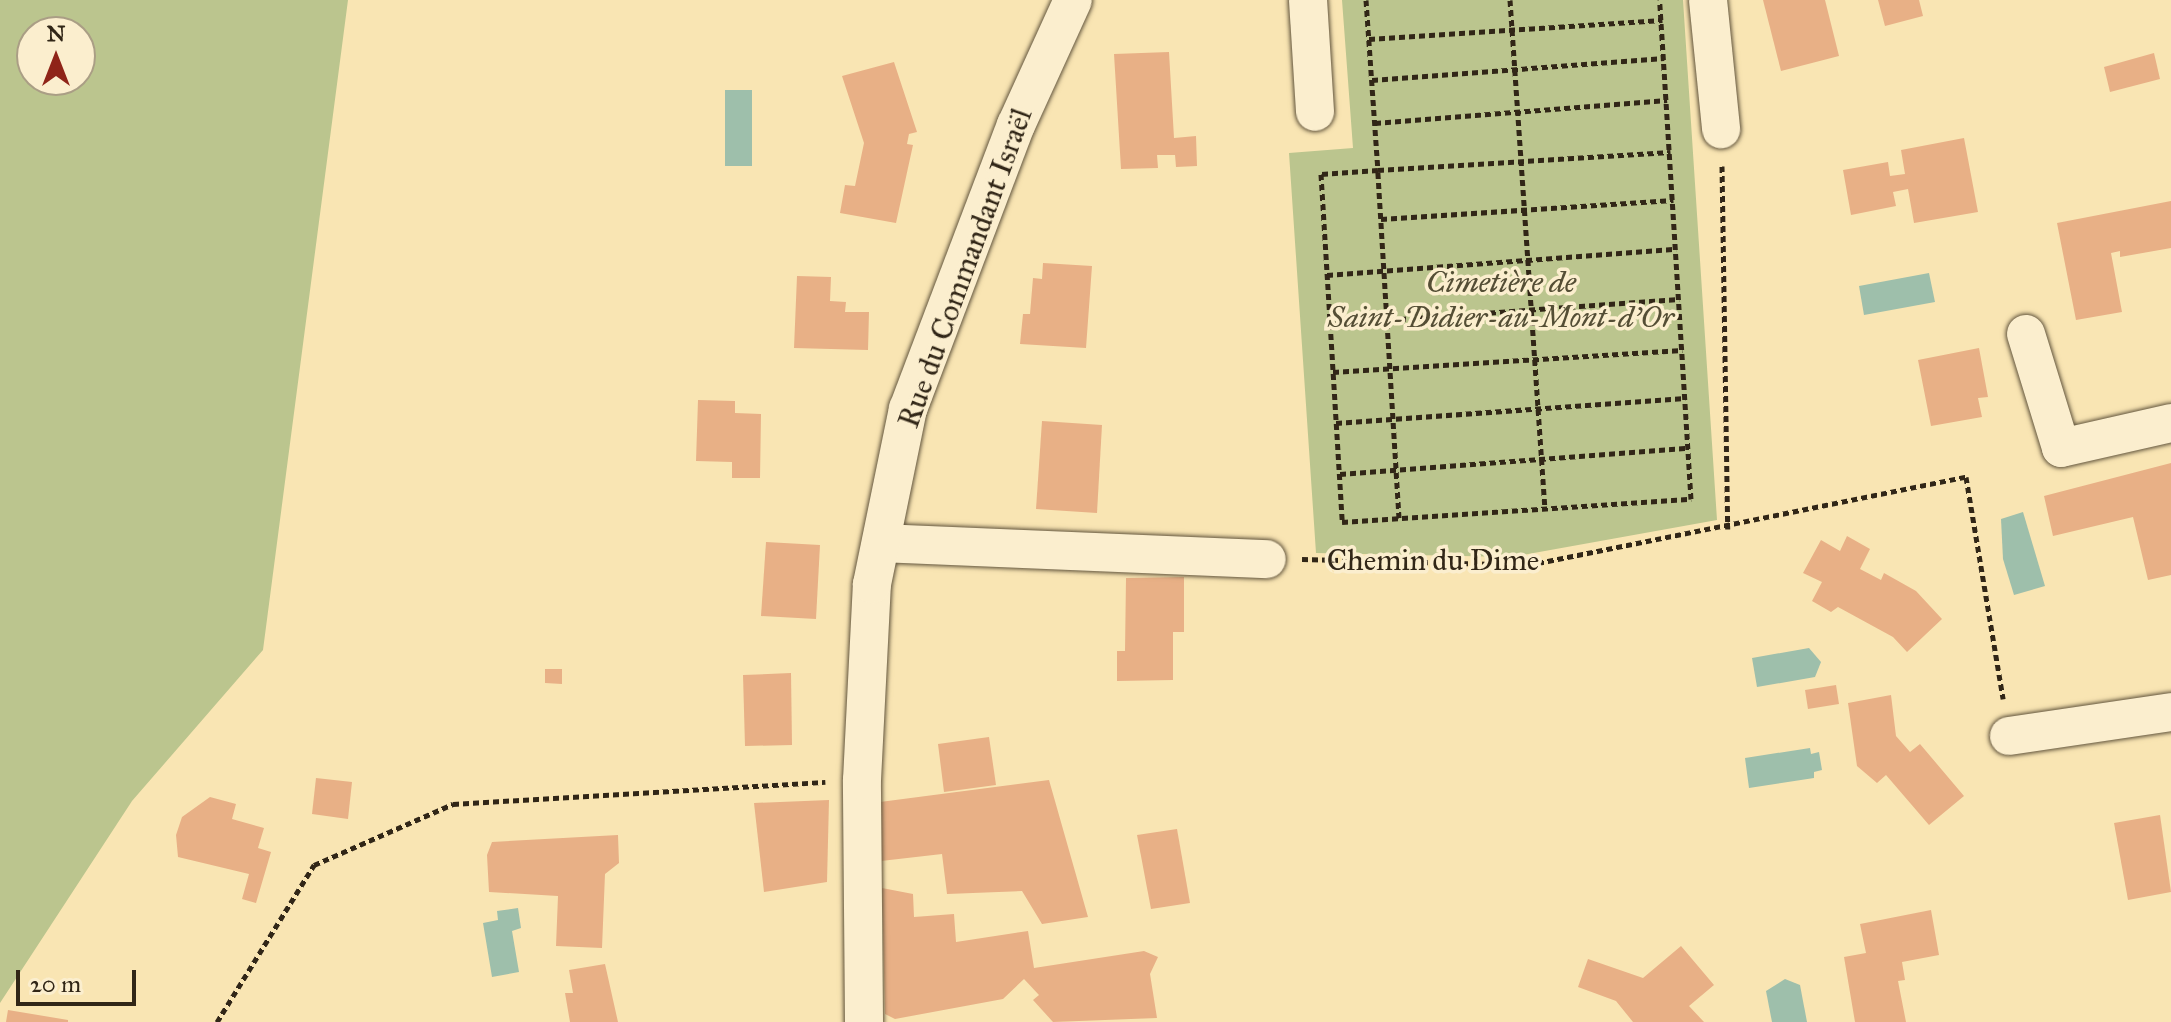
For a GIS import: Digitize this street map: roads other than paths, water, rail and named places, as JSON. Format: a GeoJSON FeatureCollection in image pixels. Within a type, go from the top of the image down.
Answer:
{"type":"FeatureCollection","features":[{"type":"Feature","properties":{"kind":"street","name":"Rue du Commandant Israël"},"geometry":{"type":"LineString","coordinates":[[864,1022],[862,780],[872,584],[908,409],[1016,125],[1073,0]]}},
{"type":"Feature","properties":{"kind":"street"},"geometry":{"type":"LineString","coordinates":[[1308,0],[1315,112]]}},
{"type":"Feature","properties":{"kind":"street"},"geometry":{"type":"LineString","coordinates":[[1708,0],[1721,129]]}},
{"type":"Feature","properties":{"kind":"street"},"geometry":{"type":"LineString","coordinates":[[2026,334],[2061,448],[2171,423]]}},
{"type":"Feature","properties":{"kind":"street"},"geometry":{"type":"LineString","coordinates":[[881,543],[1267,559]]}},
{"type":"Feature","properties":{"kind":"street"},"geometry":{"type":"LineString","coordinates":[[2009,736],[2171,712]]}},
{"type":"Feature","properties":{"kind":"park label","name":"Cimetière de Saint-Didier-au-Mont-d'Or"},"geometry":{"type":"Point","coordinates":[1501,299]}}]}
